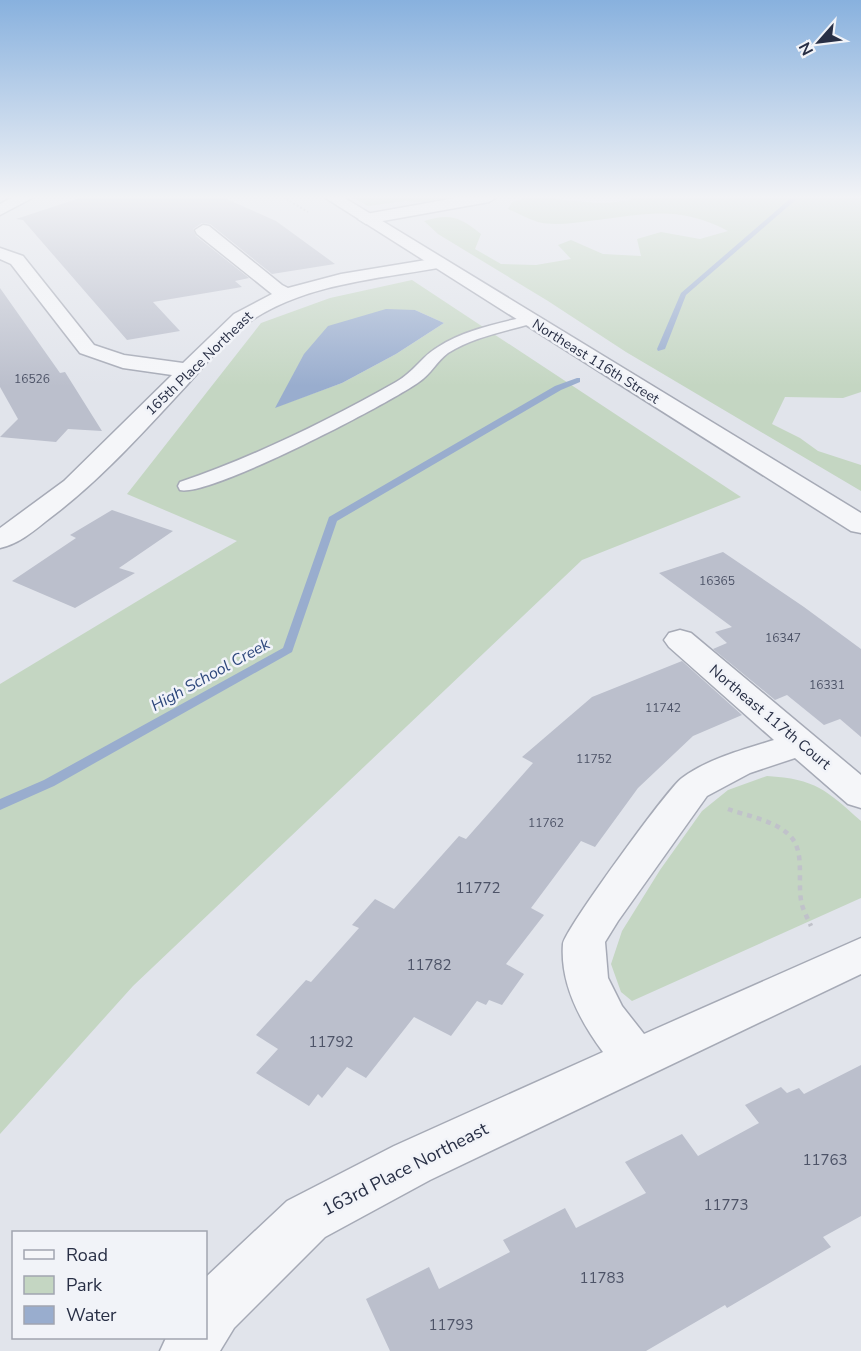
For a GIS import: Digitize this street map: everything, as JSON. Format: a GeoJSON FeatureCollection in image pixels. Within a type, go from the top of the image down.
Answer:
{"type":"FeatureCollection","features":[{"type":"Feature","properties":{"kind":"street"},"geometry":{"type":"LineString","coordinates":[[17,260],[87,349],[103,357],[124,363],[188,370]]}},
{"type":"Feature","properties":{"kind":"street"},"geometry":{"type":"LineString","coordinates":[[240,260],[275,289],[289,295]]}},
{"type":"Feature","properties":{"kind":"street","name":"Northeast 116th Street"},"geometry":{"type":"LineString","coordinates":[[433,260],[861,525]]}},
{"type":"Feature","properties":{"kind":"street","name":"165th Place Northeast"},"geometry":{"type":"LineString","coordinates":[[0,540],[54,502],[100,464],[188,370],[246,315],[289,295],[338,280],[438,263]]}},
{"type":"Feature","properties":{"kind":"street","name":"Northeast 117th Court"},"geometry":{"type":"LineString","coordinates":[[680,640],[861,795]]}},
{"type":"Feature","properties":{"kind":"street"},"geometry":{"type":"LineString","coordinates":[[635,1058],[605,1019],[586,978],[584,941],[603,910],[694,787],[737,765],[801,743]]}},
{"type":"Feature","properties":{"kind":"street","name":"163rd Place Northeast"},"geometry":{"type":"LineString","coordinates":[[207,1321],[214,1308],[306,1219],[412,1163],[861,955]]}},
{"type":"Feature","properties":{"kind":"lane"},"geometry":{"type":"LineString","coordinates":[[187,486],[226,474],[385,395],[417,377],[442,351],[485,332],[529,320]]}},
{"type":"Feature","properties":{"kind":"path"},"geometry":{"type":"LineString","coordinates":[[686,795],[773,825],[789,834],[800,850],[799,885],[802,905],[811,926]]}},
{"type":"Feature","properties":{"kind":"green space"},"geometry":{"type":"Polygon","coordinates":[[[481,260],[494,260],[501,264],[536,265],[565,260],[861,260],[861,392],[843,398],[785,397],[772,424],[800,438],[818,451],[861,465],[861,491],[626,352],[481,260]]]}},
{"type":"Feature","properties":{"kind":"green space"},"geometry":{"type":"Polygon","coordinates":[[[412,280],[741,497],[582,560],[133,986],[0,1134],[0,684],[237,541],[127,494],[261,323],[330,298],[412,280]],[[415,310],[276,407],[342,383],[396,354],[444,323],[415,310]]]}},
{"type":"Feature","properties":{"kind":"green space"},"geometry":{"type":"Polygon","coordinates":[[[767,776],[809,783],[829,794],[861,821],[861,898],[632,1001],[621,992],[611,964],[622,931],[660,870],[702,811],[728,790],[767,776]]]}},
{"type":"Feature","properties":{"kind":"water"},"geometry":{"type":"Polygon","coordinates":[[[386,309],[415,310],[444,323],[396,354],[342,383],[275,408],[304,354],[328,326],[386,309]]]}},
{"type":"Feature","properties":{"kind":"building"},"geometry":{"type":"Polygon","coordinates":[[[58,260],[226,260],[249,278],[235,281],[242,287],[153,302],[180,331],[127,340],[58,260]]]}},
{"type":"Feature","properties":{"kind":"building"},"geometry":{"type":"Polygon","coordinates":[[[255,260],[330,260],[335,264],[272,274],[255,260]]]}},
{"type":"Feature","properties":{"kind":"building"},"geometry":{"type":"Polygon","coordinates":[[[0,288],[60,373],[65,372],[102,431],[68,429],[56,442],[0,437],[18,419],[0,387],[0,288]]]}},
{"type":"Feature","properties":{"kind":"building"},"geometry":{"type":"Polygon","coordinates":[[[112,510],[173,531],[119,568],[135,573],[75,608],[12,581],[76,538],[70,535],[112,510]]]}},
{"type":"Feature","properties":{"kind":"building"},"geometry":{"type":"Polygon","coordinates":[[[723,552],[861,649],[861,737],[840,719],[824,725],[787,695],[775,700],[713,649],[727,643],[715,632],[732,627],[659,573],[723,552]]]}},
{"type":"Feature","properties":{"kind":"building"},"geometry":{"type":"Polygon","coordinates":[[[682,661],[742,715],[693,736],[638,788],[595,847],[581,841],[531,908],[544,915],[506,964],[524,974],[502,1005],[489,1000],[486,1005],[477,1001],[451,1036],[414,1017],[366,1078],[347,1067],[322,1098],[318,1094],[309,1106],[256,1073],[278,1049],[256,1035],[306,980],[311,982],[359,928],[352,925],[375,899],[394,909],[459,836],[466,839],[533,763],[522,757],[592,697],[682,661]]]}},
{"type":"Feature","properties":{"kind":"building"},"geometry":{"type":"Polygon","coordinates":[[[861,1065],[861,1216],[823,1237],[831,1247],[727,1308],[725,1305],[646,1351],[390,1351],[366,1299],[429,1267],[439,1289],[510,1252],[503,1240],[565,1208],[576,1228],[646,1193],[625,1162],[682,1134],[698,1156],[759,1123],[745,1105],[781,1087],[787,1093],[799,1088],[804,1094],[861,1065]]]}},
{"type":"Feature","properties":{"kind":"waterway","name":"High School Creek"},"geometry":{"type":"LineString","coordinates":[[661,349],[683,294],[723,260]]}},
{"type":"Feature","properties":{"kind":"waterway","name":"High School Creek"},"geometry":{"type":"LineString","coordinates":[[0,805],[49,783],[288,650],[333,519],[558,388],[577,380]]}}]}
